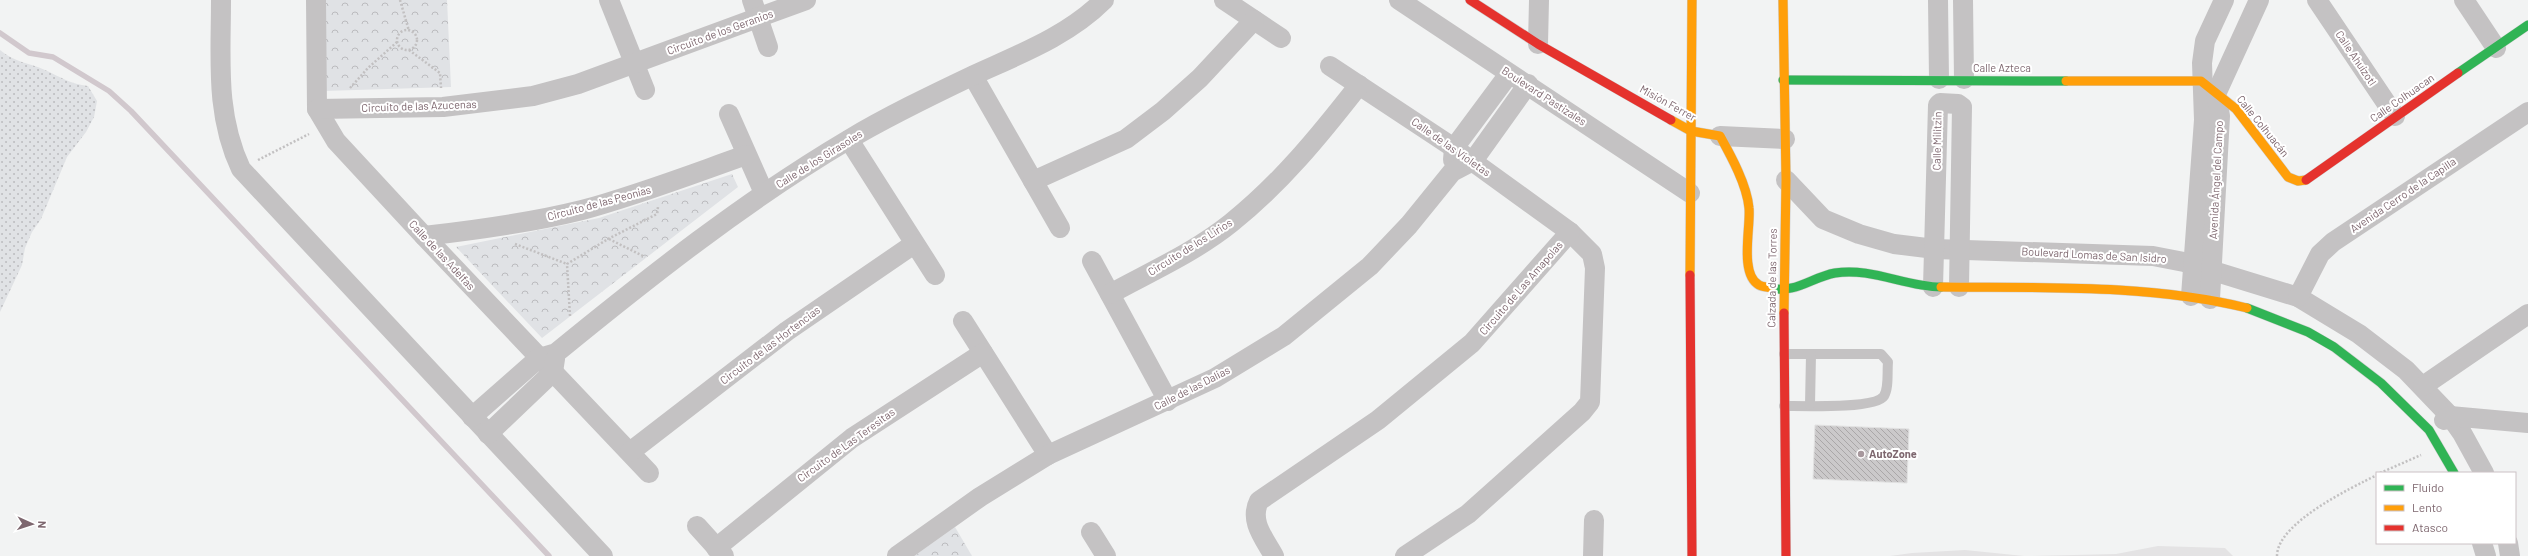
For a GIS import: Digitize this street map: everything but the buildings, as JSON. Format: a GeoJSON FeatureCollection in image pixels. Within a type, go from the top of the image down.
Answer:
{"type":"FeatureCollection","features":[{"type":"Feature","properties":{"kind":"street"},"geometry":{"type":"LineString","coordinates":[[221,0],[221,97],[230,146],[241,169],[603,556]]}},
{"type":"Feature","properties":{"kind":"street"},"geometry":{"type":"LineString","coordinates":[[316,0],[325,115]]}},
{"type":"Feature","properties":{"kind":"street"},"geometry":{"type":"LineString","coordinates":[[609,0],[645,90]]}},
{"type":"Feature","properties":{"kind":"street","name":"Circuito de los Geranios"},"geometry":{"type":"LineString","coordinates":[[634,64],[755,9],[806,0]]}},
{"type":"Feature","properties":{"kind":"street","name":"Calle de los Girasoles"},"geometry":{"type":"LineString","coordinates":[[472,417],[550,361],[572,341],[664,267],[764,193],[848,140],[973,76],[1052,39],[1078,23],[1104,0]]}},
{"type":"Feature","properties":{"kind":"street"},"geometry":{"type":"LineString","coordinates":[[1224,0],[1280,38]]}},
{"type":"Feature","properties":{"kind":"street","name":"Boulevard Pastizales"},"geometry":{"type":"LineString","coordinates":[[1398,0],[1509,74],[1528,84],[1690,193]]}},
{"type":"Feature","properties":{"kind":"street","name":"Misión Ferrer"},"geometry":{"type":"LineString","coordinates":[[1470,0],[1538,44],[1691,131],[1720,136]]}},
{"type":"Feature","properties":{"kind":"street"},"geometry":{"type":"LineString","coordinates":[[1538,44],[1539,0]]}},
{"type":"Feature","properties":{"kind":"street"},"geometry":{"type":"LineString","coordinates":[[1692,0],[1690,193],[1692,556]]}},
{"type":"Feature","properties":{"kind":"street"},"geometry":{"type":"LineString","coordinates":[[1938,0],[1939,79]]}},
{"type":"Feature","properties":{"kind":"street"},"geometry":{"type":"LineString","coordinates":[[1962,0],[1964,79]]}},
{"type":"Feature","properties":{"kind":"street","name":"Avenida Ángel del Campo"},"geometry":{"type":"LineString","coordinates":[[2200,297],[2202,268],[2204,120],[2208,87],[2205,41],[2224,0]]}},
{"type":"Feature","properties":{"kind":"street","name":"Avenida Ángel del Campo"},"geometry":{"type":"LineString","coordinates":[[2208,87],[2259,0]]}},
{"type":"Feature","properties":{"kind":"street","name":"Calle Ahuízotl"},"geometry":{"type":"LineString","coordinates":[[2316,0],[2395,116]]}},
{"type":"Feature","properties":{"kind":"street"},"geometry":{"type":"LineString","coordinates":[[2464,0],[2496,48]]}},
{"type":"Feature","properties":{"kind":"street","name":"Calzada de las Torres"},"geometry":{"type":"LineString","coordinates":[[1781,1],[1786,180],[1784,291],[1786,556]]}},
{"type":"Feature","properties":{"kind":"street"},"geometry":{"type":"LineString","coordinates":[[755,9],[768,47]]}},
{"type":"Feature","properties":{"kind":"street"},"geometry":{"type":"LineString","coordinates":[[1033,181],[1126,139],[1151,120],[1200,78],[1254,20]]}},
{"type":"Feature","properties":{"kind":"street","name":"Calle Colhuacan"},"geometry":{"type":"LineString","coordinates":[[2288,177],[2298,182],[2309,180],[2395,116],[2496,48],[2528,24]]}},
{"type":"Feature","properties":{"kind":"street","name":"Circuito de las Azucenas"},"geometry":{"type":"LineString","coordinates":[[325,115],[443,107],[533,96],[578,84],[634,64]]}},
{"type":"Feature","properties":{"kind":"street","name":"Calle de las Violetas"},"geometry":{"type":"LineString","coordinates":[[1330,66],[1454,148],[1570,232]]}},
{"type":"Feature","properties":{"kind":"street"},"geometry":{"type":"LineString","coordinates":[[1452,172],[1454,148],[1509,74]]}},
{"type":"Feature","properties":{"kind":"street"},"geometry":{"type":"LineString","coordinates":[[973,76],[1060,228]]}},
{"type":"Feature","properties":{"kind":"street","name":"Calle Azteca"},"geometry":{"type":"LineString","coordinates":[[1783,80],[1964,79],[2208,87]]}},
{"type":"Feature","properties":{"kind":"street","name":"Calle de las Dalias"},"geometry":{"type":"LineString","coordinates":[[897,556],[980,497],[1048,455],[1168,401],[1215,378],[1284,336],[1370,266],[1409,225],[1452,172],[1472,161],[1528,84]]}},
{"type":"Feature","properties":{"kind":"street","name":"Circuito de los Lirios"},"geometry":{"type":"LineString","coordinates":[[1110,294],[1184,253],[1230,224],[1275,184],[1319,136],[1359,85]]}},
{"type":"Feature","properties":{"kind":"street","name":"Calle Colhuacán"},"geometry":{"type":"LineString","coordinates":[[2208,87],[2236,109],[2288,177]]}},
{"type":"Feature","properties":{"kind":"street","name":"Calle Militzin"},"geometry":{"type":"LineString","coordinates":[[1933,287],[1938,105],[1940,104],[1958,104],[1962,107],[1959,287]]}},
{"type":"Feature","properties":{"kind":"street","name":"Avenida Cerro de la Capilla"},"geometry":{"type":"LineString","coordinates":[[2298,297],[2320,254],[2333,242],[2528,112]]}},
{"type":"Feature","properties":{"kind":"street"},"geometry":{"type":"LineString","coordinates":[[729,114],[764,193]]}},
{"type":"Feature","properties":{"kind":"street","name":"Calle de las Adelfas"},"geometry":{"type":"LineString","coordinates":[[325,115],[336,141],[424,236],[550,361],[649,473]]}},
{"type":"Feature","properties":{"kind":"street"},"geometry":{"type":"LineString","coordinates":[[1720,136],[1785,139]]}},
{"type":"Feature","properties":{"kind":"street"},"geometry":{"type":"LineString","coordinates":[[1720,136],[1734,162],[1749,207],[1747,255],[1752,277],[1758,285],[1784,291],[1821,277],[1854,272],[1933,287],[2090,289],[2200,297],[2274,317],[2308,332],[2334,347],[2381,383],[2433,439],[2453,472]]}},
{"type":"Feature","properties":{"kind":"street"},"geometry":{"type":"LineString","coordinates":[[848,140],[935,275]]}},
{"type":"Feature","properties":{"kind":"street","name":"Circuito de las Peonías"},"geometry":{"type":"LineString","coordinates":[[424,236],[479,230],[568,213],[661,186],[746,155]]}},
{"type":"Feature","properties":{"kind":"street","name":"Boulevard Lomas de San Isidro"},"geometry":{"type":"LineString","coordinates":[[1786,180],[1823,219],[1859,234],[1894,244],[1935,249],[2154,256],[2202,268],[2298,297],[2359,334],[2406,370],[2423,386],[2450,416],[2462,433],[2483,472]]}},
{"type":"Feature","properties":{"kind":"street","name":"Circuito de Las Amapolas"},"geometry":{"type":"LineString","coordinates":[[1274,556],[1255,522],[1254,511],[1259,501],[1378,420],[1461,353],[1472,343],[1570,232],[1592,254],[1595,268],[1590,402],[1582,412],[1468,514],[1405,556]]}},
{"type":"Feature","properties":{"kind":"street","name":"Circuito de las Hortencias"},"geometry":{"type":"LineString","coordinates":[[630,452],[787,331],[914,244]]}},
{"type":"Feature","properties":{"kind":"street"},"geometry":{"type":"LineString","coordinates":[[1092,261],[1168,401]]}},
{"type":"Feature","properties":{"kind":"street"},"geometry":{"type":"LineString","coordinates":[[2423,386],[2528,314]]}},
{"type":"Feature","properties":{"kind":"street"},"geometry":{"type":"LineString","coordinates":[[963,321],[1048,455]]}},
{"type":"Feature","properties":{"kind":"street","name":"Circuito de Las Teresitas"},"geometry":{"type":"LineString","coordinates":[[720,552],[852,438],[983,353]]}},
{"type":"Feature","properties":{"kind":"street","name":"Calle de los Girasoles"},"geometry":{"type":"LineString","coordinates":[[488,434],[550,361]]}},
{"type":"Feature","properties":{"kind":"street"},"geometry":{"type":"LineString","coordinates":[[2433,439],[2450,416],[2528,423]]}},
{"type":"Feature","properties":{"kind":"street"},"geometry":{"type":"LineString","coordinates":[[1593,556],[1594,520]]}},
{"type":"Feature","properties":{"kind":"street"},"geometry":{"type":"LineString","coordinates":[[697,526],[720,552]]}},
{"type":"Feature","properties":{"kind":"street"},"geometry":{"type":"LineString","coordinates":[[1091,532],[1106,556]]}},
{"type":"Feature","properties":{"kind":"street"},"geometry":{"type":"LineString","coordinates":[[2482,544],[2486,556]]}},
{"type":"Feature","properties":{"kind":"street"},"geometry":{"type":"LineString","coordinates":[[2508,544],[2510,556]]}},
{"type":"Feature","properties":{"kind":"lane"},"geometry":{"type":"LineString","coordinates":[[1784,354],[1881,354],[1888,362],[1886,391],[1884,397],[1877,401],[1869,404],[1784,406]]}},
{"type":"Feature","properties":{"kind":"lane"},"geometry":{"type":"LineString","coordinates":[[1810,405],[1811,354]]}},
{"type":"Feature","properties":{"kind":"path"},"geometry":{"type":"LineString","coordinates":[[400,0],[409,31],[414,34],[417,40],[414,46],[409,50]]}},
{"type":"Feature","properties":{"kind":"path"},"geometry":{"type":"LineString","coordinates":[[241,169],[325,115],[368,68],[397,42],[400,33],[409,31]]}},
{"type":"Feature","properties":{"kind":"path"},"geometry":{"type":"LineString","coordinates":[[397,42],[403,50],[409,50],[440,72],[443,107]]}},
{"type":"Feature","properties":{"kind":"path"},"geometry":{"type":"LineString","coordinates":[[567,264],[608,239],[657,214],[661,186]]}},
{"type":"Feature","properties":{"kind":"path"},"geometry":{"type":"LineString","coordinates":[[608,239],[664,267]]}},
{"type":"Feature","properties":{"kind":"path"},"geometry":{"type":"LineString","coordinates":[[508,241],[567,264]]}},
{"type":"Feature","properties":{"kind":"path"},"geometry":{"type":"LineString","coordinates":[[567,264],[572,341]]}},
{"type":"Feature","properties":{"kind":"path"},"geometry":{"type":"LineString","coordinates":[[2382,472],[2433,439]]}},
{"type":"Feature","properties":{"kind":"path"},"geometry":{"type":"LineString","coordinates":[[2277,556],[2277,549],[2284,537],[2311,511],[2376,476]]}},
{"type":"Feature","properties":{"kind":"shaded area"},"geometry":{"type":"Polygon","coordinates":[[[2158,546],[2225,548],[2233,556],[2032,556],[2116,554],[2158,546]]]}},
{"type":"Feature","properties":{"kind":"shaded area"},"geometry":{"type":"Polygon","coordinates":[[[1965,550],[2024,556],[1890,556],[1912,553],[1965,550]]]}},
{"type":"Feature","properties":{"kind":"green space"},"geometry":{"type":"Polygon","coordinates":[[[321,0],[447,0],[451,87],[324,91],[321,0]]]}},
{"type":"Feature","properties":{"kind":"green space"},"geometry":{"type":"Polygon","coordinates":[[[0,50],[16,60],[45,70],[71,82],[88,86],[97,101],[94,117],[86,132],[67,157],[41,219],[32,232],[25,248],[22,265],[0,312],[0,50]]]}},
{"type":"Feature","properties":{"kind":"green space"},"geometry":{"type":"Polygon","coordinates":[[[732,174],[738,187],[542,338],[456,247],[599,218],[732,174]]]}},
{"type":"Feature","properties":{"kind":"green space"},"geometry":{"type":"Polygon","coordinates":[[[955,527],[972,556],[914,556],[955,527]]]}},
{"type":"Feature","properties":{"kind":"waterway"},"geometry":{"type":"LineString","coordinates":[[0,33],[29,53],[53,57],[109,91],[131,111],[549,556]]}},
{"type":"Feature","properties":{"kind":"traffic: fast"},"geometry":{"type":"LineString","coordinates":[[2458,73],[2528,25]]}},
{"type":"Feature","properties":{"kind":"traffic: fast"},"geometry":{"type":"LineString","coordinates":[[1783,80],[2066,81]]}},
{"type":"Feature","properties":{"kind":"traffic: fast"},"geometry":{"type":"LineString","coordinates":[[1771,288],[1788,289],[1827,275],[1848,272],[1875,275],[1915,284],[1941,287]]}},
{"type":"Feature","properties":{"kind":"traffic: fast"},"geometry":{"type":"LineString","coordinates":[[2247,308],[2308,332],[2334,347],[2381,383],[2429,430],[2453,472]]}},
{"type":"Feature","properties":{"kind":"traffic: slow"},"geometry":{"type":"LineString","coordinates":[[1690,275],[1692,0]]}},
{"type":"Feature","properties":{"kind":"traffic: slow"},"geometry":{"type":"LineString","coordinates":[[1783,0],[1786,180],[1784,313]]}},
{"type":"Feature","properties":{"kind":"traffic: slow"},"geometry":{"type":"LineString","coordinates":[[2066,81],[2201,81],[2236,109],[2288,177],[2298,181],[2306,180]]}},
{"type":"Feature","properties":{"kind":"traffic: slow"},"geometry":{"type":"LineString","coordinates":[[1671,120],[1691,131],[1720,136],[1738,171],[1748,199],[1749,216],[1747,249],[1749,271],[1753,279],[1759,285],[1771,288]]}},
{"type":"Feature","properties":{"kind":"traffic: slow"},"geometry":{"type":"LineString","coordinates":[[1941,287],[2057,288],[2134,291],[2210,300],[2247,308]]}},
{"type":"Feature","properties":{"kind":"traffic: jam"},"geometry":{"type":"LineString","coordinates":[[1470,0],[1538,44],[1671,120]]}},
{"type":"Feature","properties":{"kind":"traffic: jam"},"geometry":{"type":"LineString","coordinates":[[2306,180],[2458,73]]}},
{"type":"Feature","properties":{"kind":"traffic: jam"},"geometry":{"type":"LineString","coordinates":[[1690,275],[1692,556]]}},
{"type":"Feature","properties":{"kind":"traffic: jam"},"geometry":{"type":"LineString","coordinates":[[1784,313],[1786,556]]}},
{"type":"Feature","properties":{"kind":"place","name":"AutoZone"},"geometry":{"type":"Point","coordinates":[1861,454]}}]}
